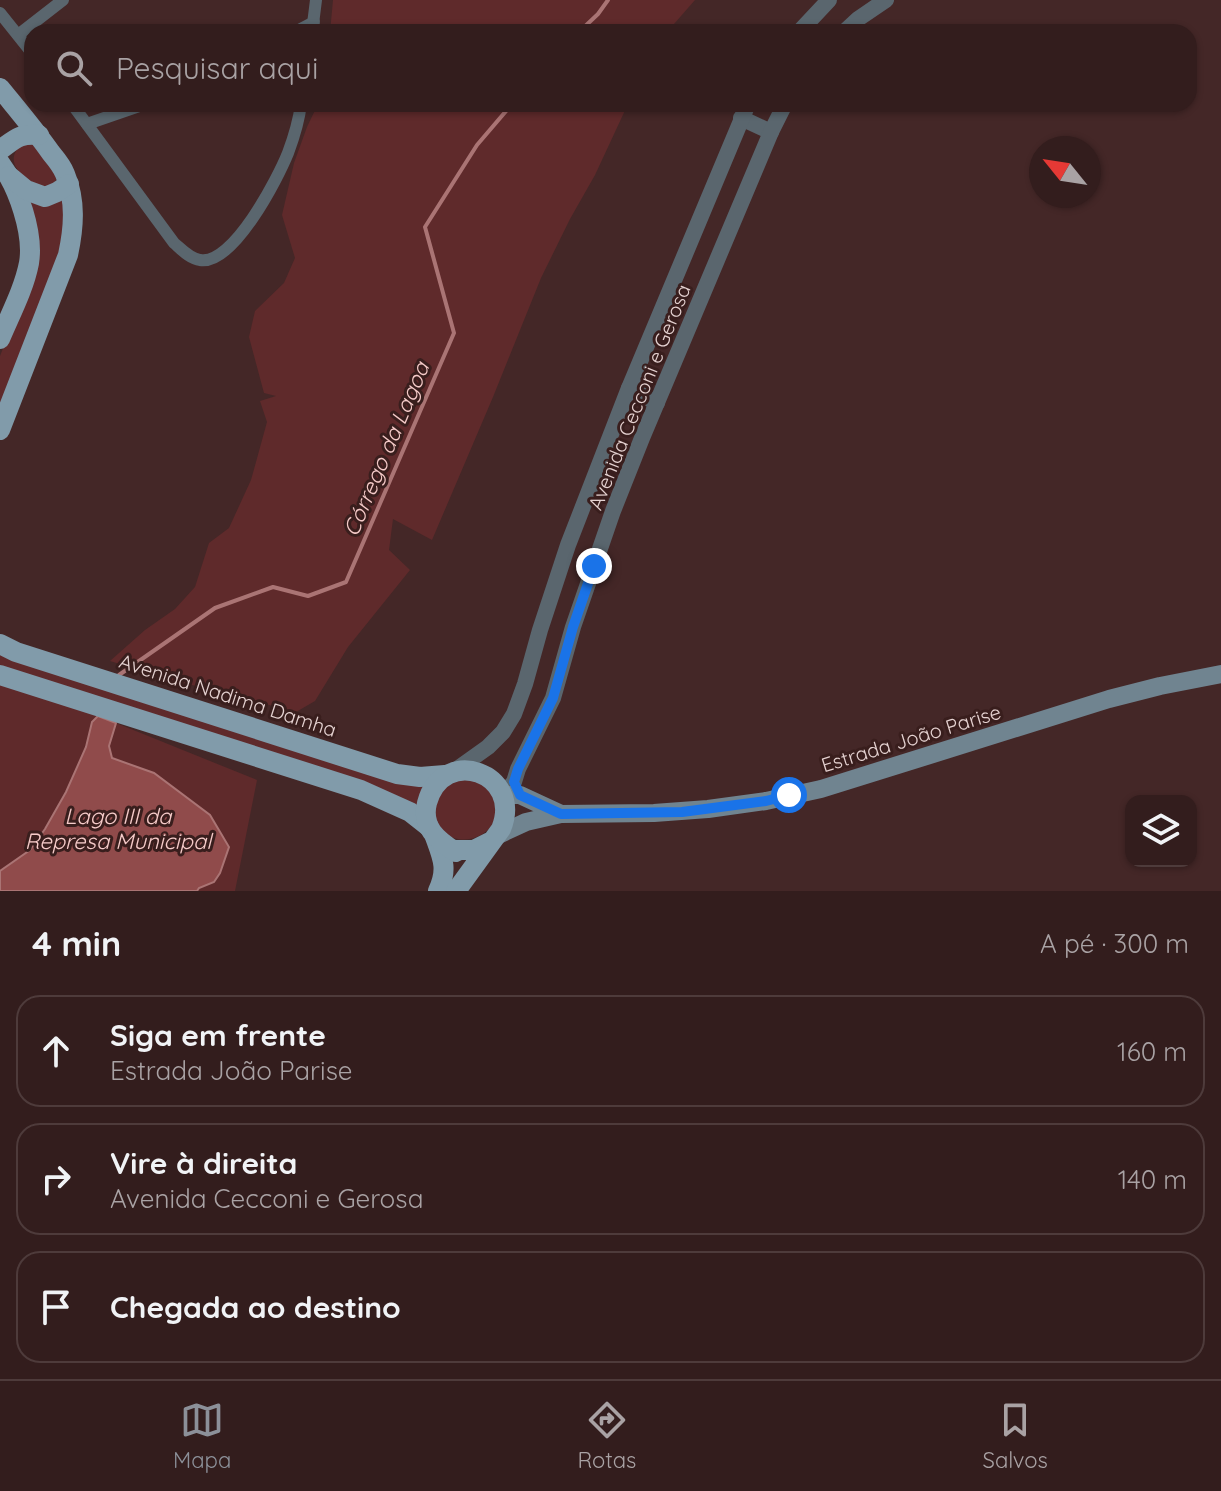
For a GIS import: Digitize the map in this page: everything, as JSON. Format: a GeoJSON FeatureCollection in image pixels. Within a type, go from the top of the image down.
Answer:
{"type":"FeatureCollection","features":[{"type":"Feature","properties":{"kind":"main road"},"geometry":{"type":"LineString","coordinates":[[0,88],[64,170],[73,212],[68,255],[0,430]]}},
{"type":"Feature","properties":{"kind":"main road"},"geometry":{"type":"LineString","coordinates":[[0,150],[27,134],[39,135]]}},
{"type":"Feature","properties":{"kind":"main road"},"geometry":{"type":"LineString","coordinates":[[5,169],[26,190],[45,197],[69,184]]}},
{"type":"Feature","properties":{"kind":"main road"},"geometry":{"type":"LineString","coordinates":[[0,339],[29,261],[23,211],[5,169]]}},
{"type":"Feature","properties":{"kind":"main road","name":"Avenida Nadima Damha"},"geometry":{"type":"LineString","coordinates":[[0,644],[397,774],[420,777],[449,774]]}},
{"type":"Feature","properties":{"kind":"main road","name":"Estrada João Parise"},"geometry":{"type":"LineString","coordinates":[[493,839],[526,822],[561,814],[708,809],[821,789],[1109,699],[1221,674]]}},
{"type":"Feature","properties":{"kind":"main road"},"geometry":{"type":"LineString","coordinates":[[0,675],[361,790],[410,812],[456,852],[474,850],[493,839]]}},
{"type":"Feature","properties":{"kind":"main road"},"geometry":{"type":"LineString","coordinates":[[438,891],[444,878],[444,861],[425,808],[433,786],[449,774],[470,770],[486,776],[499,788],[512,791],[505,804],[504,821],[456,891]]}},
{"type":"Feature","properties":{"kind":"main road","name":"Estrada João Parise"},"geometry":{"type":"LineString","coordinates":[[512,791],[561,814]]}},
{"type":"Feature","properties":{"kind":"street"},"geometry":{"type":"LineString","coordinates":[[32,24],[63,0]]}},
{"type":"Feature","properties":{"kind":"street"},"geometry":{"type":"LineString","coordinates":[[313,24],[316,0]]}},
{"type":"Feature","properties":{"kind":"street"},"geometry":{"type":"LineString","coordinates":[[806,24],[829,0]]}},
{"type":"Feature","properties":{"kind":"street"},"geometry":{"type":"LineString","coordinates":[[853,24],[886,0]]}},
{"type":"Feature","properties":{"kind":"street"},"geometry":{"type":"LineString","coordinates":[[0,13],[24,43]]}},
{"type":"Feature","properties":{"kind":"street"},"geometry":{"type":"LineString","coordinates":[[18,35],[24,30]]}},
{"type":"Feature","properties":{"kind":"street"},"geometry":{"type":"LineString","coordinates":[[78,112],[174,243],[201,261],[216,258],[248,224],[269,192],[288,152],[300,112]]}},
{"type":"Feature","properties":{"kind":"street"},"geometry":{"type":"LineString","coordinates":[[87,124],[122,112]]}},
{"type":"Feature","properties":{"kind":"street","name":"Avenida Cecconi e Gerosa"},"geometry":{"type":"LineString","coordinates":[[449,774],[495,740],[514,714],[568,545],[629,388],[744,112]]}},
{"type":"Feature","properties":{"kind":"street"},"geometry":{"type":"LineString","coordinates":[[745,112],[771,132]]}},
{"type":"Feature","properties":{"kind":"street","name":"Avenida Cecconi e Gerosa"},"geometry":{"type":"LineString","coordinates":[[512,791],[518,769],[553,698],[573,627],[613,511],[781,112]]}},
{"type":"Feature","properties":{"kind":"street"},"geometry":{"type":"LineString","coordinates":[[629,388],[657,403]]}},
{"type":"Feature","properties":{"kind":"shaded area"},"geometry":{"type":"Polygon","coordinates":[[[333,0],[695,0],[674,24],[331,24],[333,0]]]}},
{"type":"Feature","properties":{"kind":"shaded area"},"geometry":{"type":"Polygon","coordinates":[[[314,112],[624,112],[541,278],[432,540],[393,519],[389,550],[410,570],[348,647],[315,701],[296,712],[110,661],[175,609],[195,587],[209,543],[229,528],[251,480],[267,422],[260,401],[276,396],[264,393],[249,337],[255,311],[284,283],[295,258],[282,215],[294,163],[314,112]]]}},
{"type":"Feature","properties":{"kind":"shaded area"},"geometry":{"type":"Polygon","coordinates":[[[22,144],[35,146],[54,171],[55,184],[43,193],[18,171],[15,164],[16,151],[22,144]]]}},
{"type":"Feature","properties":{"kind":"shaded area"},"geometry":{"type":"Polygon","coordinates":[[[64,197],[65,241],[0,407],[0,356],[30,280],[29,201],[64,197]]]}},
{"type":"Feature","properties":{"kind":"shaded area"},"geometry":{"type":"Polygon","coordinates":[[[0,655],[427,784],[419,809],[0,667],[0,655]]]}},
{"type":"Feature","properties":{"kind":"shaded area"},"geometry":{"type":"Polygon","coordinates":[[[0,683],[98,716],[92,722],[86,747],[66,792],[45,829],[30,850],[0,871],[0,683]]]}},
{"type":"Feature","properties":{"kind":"shaded area"},"geometry":{"type":"Polygon","coordinates":[[[116,723],[257,780],[235,891],[197,891],[199,888],[154,773],[111,758],[109,746],[116,723]]]}},
{"type":"Feature","properties":{"kind":"shaded area"},"geometry":{"type":"Polygon","coordinates":[[[459,779],[483,784],[494,799],[496,813],[492,824],[474,838],[451,837],[441,829],[435,817],[436,798],[459,779]]]}},
{"type":"Feature","properties":{"kind":"water","name":"Lago III da Represa Municipal"},"geometry":{"type":"Polygon","coordinates":[[[98,716],[116,723],[109,746],[112,758],[154,773],[210,815],[229,847],[214,882],[197,891],[0,891],[0,871],[30,850],[45,829],[66,792],[86,747],[92,722],[98,716]]]}},
{"type":"Feature","properties":{"kind":"waterway","name":"Córrego da Lagoa"},"geometry":{"type":"LineString","coordinates":[[587,24],[608,0]]}},
{"type":"Feature","properties":{"kind":"waterway","name":"Córrego da Lagoa"},"geometry":{"type":"LineString","coordinates":[[119,675],[215,608],[273,587],[308,596],[346,582],[454,333],[425,227],[477,145],[505,112]]}},
{"type":"Feature","properties":{"kind":"route"},"geometry":{"type":"LineString","coordinates":[[594,566],[553,698],[518,769],[514,782],[520,795],[561,814],[601,814],[708,809],[789,795]]}}]}
